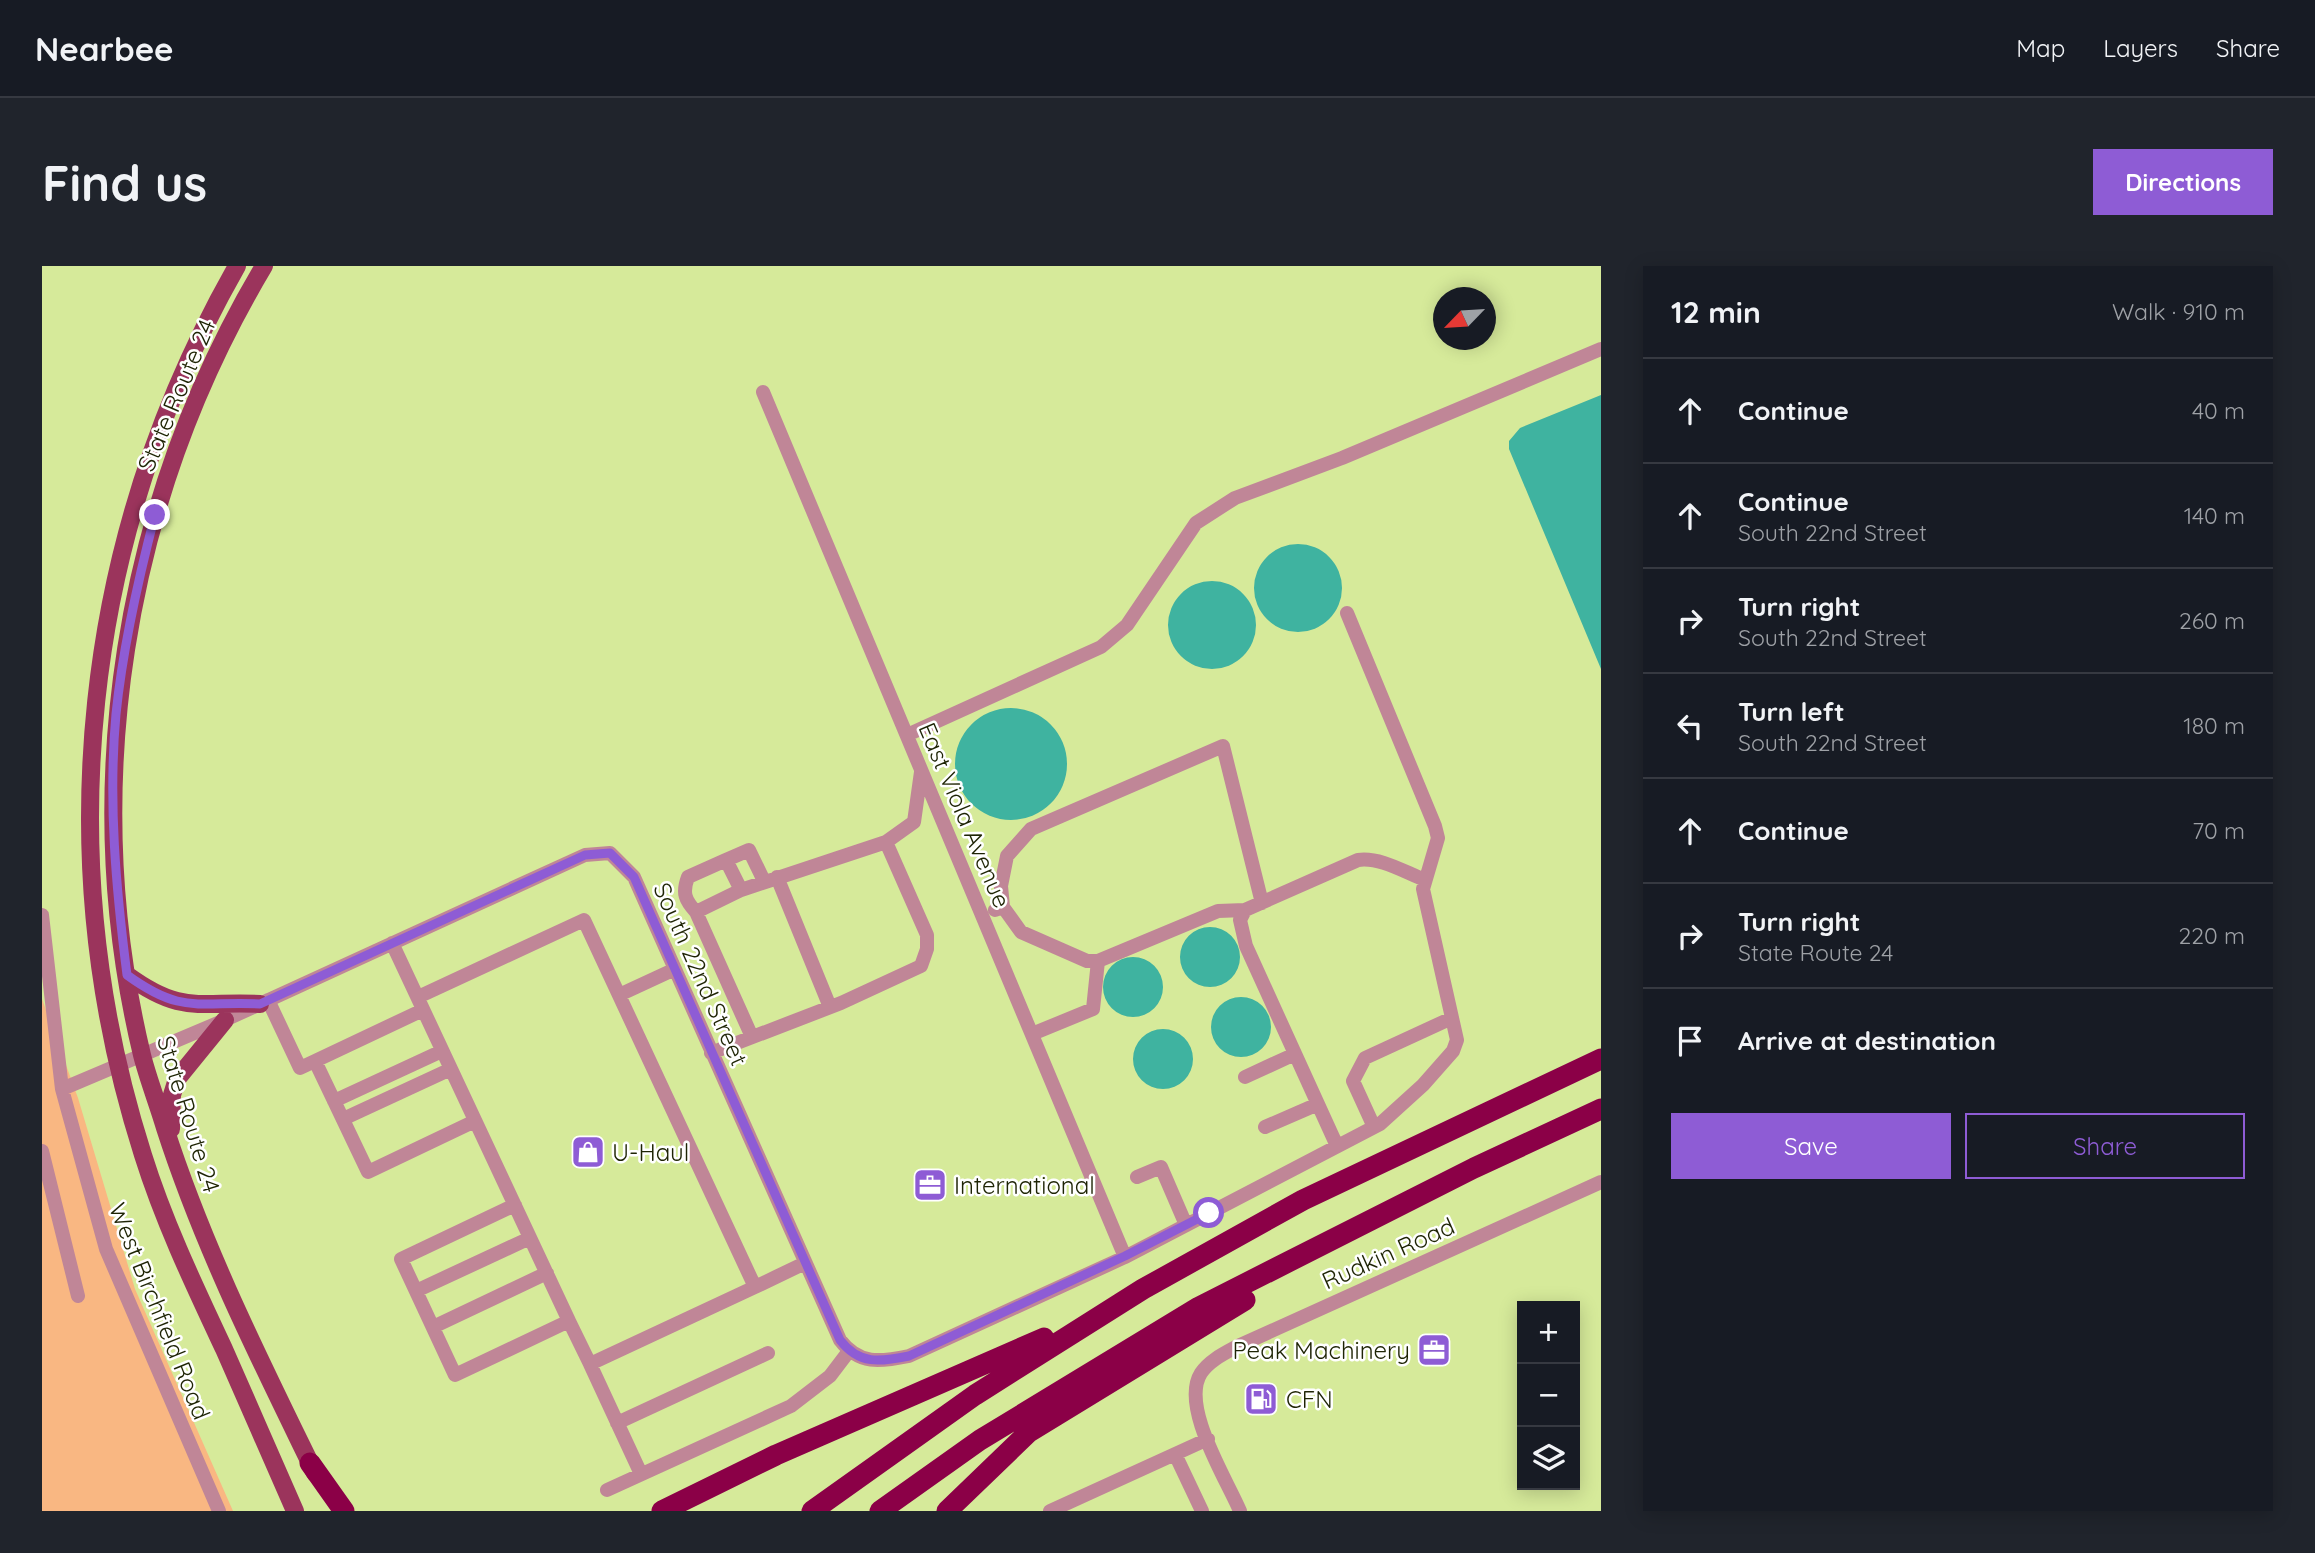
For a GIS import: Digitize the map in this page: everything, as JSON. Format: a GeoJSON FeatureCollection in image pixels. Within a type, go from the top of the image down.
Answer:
{"type":"FeatureCollection","features":[{"type":"Feature","properties":{"kind":"highway"},"geometry":{"type":"LineString","coordinates":[[662,1511],[776,1455],[1027,1347],[1143,1289],[1303,1200],[1601,1059]]}},
{"type":"Feature","properties":{"kind":"highway"},"geometry":{"type":"LineString","coordinates":[[880,1511],[980,1440],[1199,1307],[1474,1168],[1601,1109]]}},
{"type":"Feature","properties":{"kind":"highway"},"geometry":{"type":"LineString","coordinates":[[947,1511],[1029,1432],[1214,1316],[1393,1221],[1474,1168]]}},
{"type":"Feature","properties":{"kind":"highway"},"geometry":{"type":"LineString","coordinates":[[812,1511],[975,1395],[1143,1289]]}},
{"type":"Feature","properties":{"kind":"highway"},"geometry":{"type":"LineString","coordinates":[[310,1463],[344,1511]]}},
{"type":"Feature","properties":{"kind":"main road","name":"State Route 24"},"geometry":{"type":"LineString","coordinates":[[237,266],[185,366],[135,495],[103,638],[89,794],[94,903],[103,986],[117,1068],[143,1155],[173,1237],[295,1511]]}},
{"type":"Feature","properties":{"kind":"main road","name":"State Route 24"},"geometry":{"type":"LineString","coordinates":[[264,266],[220,347],[177,449],[155,515],[130,621],[116,715],[113,826],[127,975],[142,1056],[169,1140],[194,1214],[230,1300],[334,1511]]}},
{"type":"Feature","properties":{"kind":"main road"},"geometry":{"type":"LineString","coordinates":[[127,975],[167,1000],[189,1006],[264,1002]]}},
{"type":"Feature","properties":{"kind":"main road"},"geometry":{"type":"LineString","coordinates":[[169,1140],[172,1095],[177,1079],[225,1020]]}},
{"type":"Feature","properties":{"kind":"street"},"geometry":{"type":"LineString","coordinates":[[907,735],[1101,647],[1127,625],[1196,523],[1235,498],[1342,457],[1601,349]]}},
{"type":"Feature","properties":{"kind":"street","name":"East Viola Avenue"},"geometry":{"type":"LineString","coordinates":[[764,392],[1125,1256]]}},
{"type":"Feature","properties":{"kind":"street"},"geometry":{"type":"LineString","coordinates":[[607,1490],[791,1406],[823,1382],[849,1351],[865,1361],[883,1362],[909,1356],[1125,1256],[1374,1127],[1423,1086],[1453,1051],[1457,1040],[1423,889],[1438,838],[1436,826],[1347,613]]}},
{"type":"Feature","properties":{"kind":"street"},"geometry":{"type":"LineString","coordinates":[[1262,903],[1223,746],[1031,829],[1007,856],[1001,886],[1003,907],[1021,932],[1087,961],[1098,961],[1218,911],[1245,910],[1262,903],[1358,860],[1369,858],[1383,862],[1425,880]]}},
{"type":"Feature","properties":{"kind":"street"},"geometry":{"type":"LineString","coordinates":[[696,912],[741,890],[886,842],[914,822],[921,772]]}},
{"type":"Feature","properties":{"kind":"street"},"geometry":{"type":"LineString","coordinates":[[711,1053],[830,1007],[921,966],[927,949],[927,935],[886,842]]}},
{"type":"Feature","properties":{"kind":"street"},"geometry":{"type":"LineString","coordinates":[[752,1037],[696,912],[685,900],[684,887],[688,877],[749,849],[771,879],[830,1007]]}},
{"type":"Feature","properties":{"kind":"street","name":"South 22nd Street"},"geometry":{"type":"LineString","coordinates":[[62,1090],[225,1020],[585,855],[610,853],[634,877],[805,1263],[840,1340],[849,1351]]}},
{"type":"Feature","properties":{"kind":"street"},"geometry":{"type":"LineString","coordinates":[[726,860],[741,890]]}},
{"type":"Feature","properties":{"kind":"street"},"geometry":{"type":"LineString","coordinates":[[982,916],[1003,907]]}},
{"type":"Feature","properties":{"kind":"street"},"geometry":{"type":"LineString","coordinates":[[1245,910],[1240,920],[1246,946],[1337,1146]]}},
{"type":"Feature","properties":{"kind":"street","name":"West Birchfield Road"},"geometry":{"type":"LineString","coordinates":[[42,915],[47,998],[62,1090],[106,1249],[219,1511]]}},
{"type":"Feature","properties":{"kind":"street"},"geometry":{"type":"LineString","coordinates":[[264,1002],[300,1068],[584,920],[755,1287]]}},
{"type":"Feature","properties":{"kind":"street"},"geometry":{"type":"LineString","coordinates":[[392,943],[641,1474]]}},
{"type":"Feature","properties":{"kind":"street"},"geometry":{"type":"LineString","coordinates":[[1032,1034],[1093,1009],[1098,961]]}},
{"type":"Feature","properties":{"kind":"street"},"geometry":{"type":"LineString","coordinates":[[619,995],[673,970]]}},
{"type":"Feature","properties":{"kind":"street"},"geometry":{"type":"LineString","coordinates":[[1374,1127],[1353,1081],[1365,1058],[1452,1018]]}},
{"type":"Feature","properties":{"kind":"street"},"geometry":{"type":"LineString","coordinates":[[334,1101],[442,1051]]}},
{"type":"Feature","properties":{"kind":"street"},"geometry":{"type":"LineString","coordinates":[[1245,1077],[1295,1054]]}},
{"type":"Feature","properties":{"kind":"street"},"geometry":{"type":"LineString","coordinates":[[315,1060],[368,1172],[475,1121]]}},
{"type":"Feature","properties":{"kind":"street"},"geometry":{"type":"LineString","coordinates":[[343,1119],[451,1069]]}},
{"type":"Feature","properties":{"kind":"street"},"geometry":{"type":"LineString","coordinates":[[1265,1127],[1318,1104]]}},
{"type":"Feature","properties":{"kind":"street"},"geometry":{"type":"LineString","coordinates":[[42,1151],[78,1296]]}},
{"type":"Feature","properties":{"kind":"street"},"geometry":{"type":"LineString","coordinates":[[1137,1177],[1161,1167],[1186,1224]]}},
{"type":"Feature","properties":{"kind":"street","name":"Rudkin Road"},"geometry":{"type":"LineString","coordinates":[[1208,1439],[1194,1403],[1199,1375],[1209,1364],[1236,1347],[1601,1182]]}},
{"type":"Feature","properties":{"kind":"street"},"geometry":{"type":"LineString","coordinates":[[515,1205],[401,1259],[455,1375],[569,1321]]}},
{"type":"Feature","properties":{"kind":"street"},"geometry":{"type":"LineString","coordinates":[[416,1291],[530,1238]]}},
{"type":"Feature","properties":{"kind":"street"},"geometry":{"type":"LineString","coordinates":[[590,1364],[805,1263]]}},
{"type":"Feature","properties":{"kind":"street"},"geometry":{"type":"LineString","coordinates":[[433,1327],[547,1273]]}},
{"type":"Feature","properties":{"kind":"street"},"geometry":{"type":"LineString","coordinates":[[617,1423],[768,1353]]}},
{"type":"Feature","properties":{"kind":"street"},"geometry":{"type":"LineString","coordinates":[[1050,1511],[1208,1439],[1241,1511]]}},
{"type":"Feature","properties":{"kind":"street"},"geometry":{"type":"LineString","coordinates":[[1175,1454],[1202,1511]]}},
{"type":"Feature","properties":{"kind":"shaded area"},"geometry":{"type":"Polygon","coordinates":[[[42,999],[78,1098],[135,1289],[233,1511],[42,1511],[42,999]]]}},
{"type":"Feature","properties":{"kind":"water"},"geometry":{"type":"Polygon","coordinates":[[[1601,395],[1601,669],[1509,449],[1509,441],[1520,428],[1601,395]]]}},
{"type":"Feature","properties":{"kind":"water"},"geometry":{"type":"Polygon","coordinates":[[[1298,544],[1323,551],[1335,563],[1342,588],[1335,613],[1323,625],[1298,632],[1273,625],[1261,613],[1254,588],[1261,563],[1273,551],[1298,544]]]}},
{"type":"Feature","properties":{"kind":"water"},"geometry":{"type":"Polygon","coordinates":[[[1212,581],[1237,588],[1249,600],[1256,625],[1249,650],[1237,662],[1212,669],[1187,662],[1175,650],[1168,625],[1175,600],[1187,588],[1212,581]]]}},
{"type":"Feature","properties":{"kind":"water"},"geometry":{"type":"Polygon","coordinates":[[[1011,708],[1032,712],[1051,724],[1063,743],[1067,764],[1063,785],[1051,804],[1032,816],[1011,820],[990,816],[971,804],[959,785],[955,764],[959,743],[971,724],[990,712],[1011,708]]]}},
{"type":"Feature","properties":{"kind":"water"},"geometry":{"type":"Polygon","coordinates":[[[1204,927],[1216,927],[1235,940],[1240,957],[1238,969],[1227,982],[1216,987],[1204,987],[1185,974],[1180,963],[1180,951],[1193,932],[1204,927]]]}},
{"type":"Feature","properties":{"kind":"water"},"geometry":{"type":"Polygon","coordinates":[[[1127,957],[1139,957],[1158,970],[1163,987],[1161,999],[1150,1012],[1139,1017],[1127,1017],[1108,1004],[1103,993],[1103,981],[1116,962],[1127,957]]]}},
{"type":"Feature","properties":{"kind":"water"},"geometry":{"type":"Polygon","coordinates":[[[1235,997],[1247,997],[1263,1005],[1269,1015],[1269,1039],[1263,1049],[1247,1057],[1235,1057],[1219,1049],[1211,1033],[1211,1021],[1219,1005],[1235,997]]]}},
{"type":"Feature","properties":{"kind":"water"},"geometry":{"type":"Polygon","coordinates":[[[1157,1029],[1169,1029],[1188,1042],[1193,1059],[1191,1071],[1180,1084],[1169,1089],[1157,1089],[1138,1076],[1133,1065],[1133,1053],[1146,1034],[1157,1029]]]}},
{"type":"Feature","properties":{"kind":"place","name":"U-Haul"},"geometry":{"type":"Point","coordinates":[588,1152]}},
{"type":"Feature","properties":{"kind":"place","name":"International"},"geometry":{"type":"Point","coordinates":[930,1185]}},
{"type":"Feature","properties":{"kind":"place","name":"Peak Machinery"},"geometry":{"type":"Point","coordinates":[1434,1350]}},
{"type":"Feature","properties":{"kind":"place","name":"CFN"},"geometry":{"type":"Point","coordinates":[1261,1399]}},
{"type":"Feature","properties":{"kind":"route"},"geometry":{"type":"LineString","coordinates":[[155,515],[125,647],[116,715],[113,826],[127,975],[147,990],[167,1000],[189,1006],[225,1002],[260,1004],[591,852],[610,853],[634,877],[673,970],[840,1340],[849,1351],[865,1361],[883,1362],[909,1356],[1125,1256],[1209,1213]]}}]}
